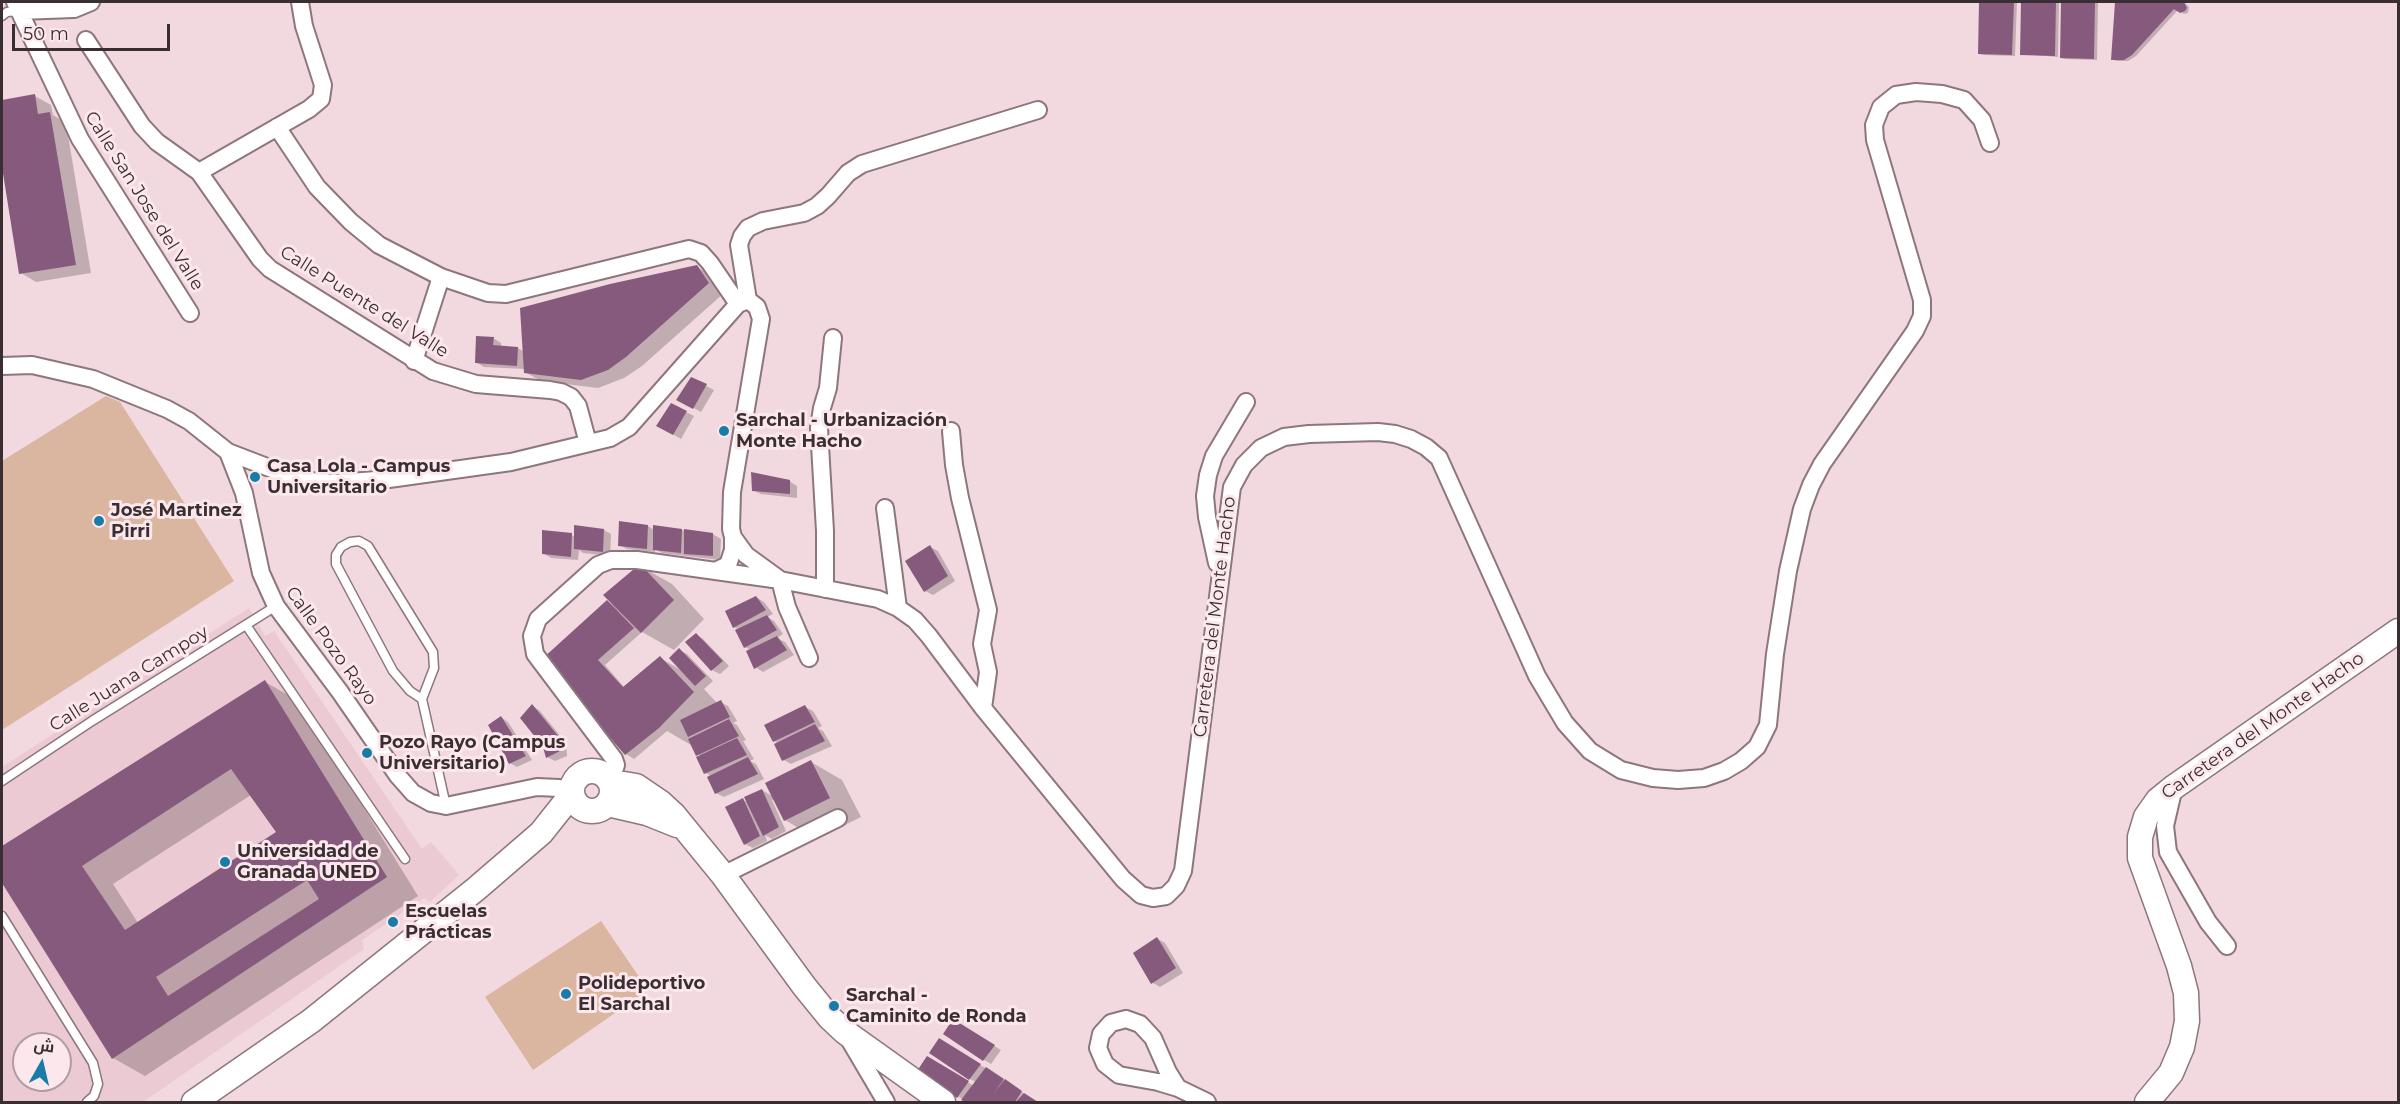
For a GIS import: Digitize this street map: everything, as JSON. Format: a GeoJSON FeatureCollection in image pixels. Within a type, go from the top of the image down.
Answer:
{"type":"FeatureCollection","features":[{"type":"Feature","properties":{"kind":"main road","name":"Carretera del Monte Hacho"},"geometry":{"type":"LineString","coordinates":[[2147,1102],[2171,1073],[2182,1047],[2187,1021],[2186,993],[2179,966],[2140,858],[2140,837],[2146,817],[2158,800],[2174,787],[2398,631]]}},
{"type":"Feature","properties":{"kind":"main road"},"geometry":{"type":"LineString","coordinates":[[604,794],[576,804],[572,793],[573,785],[581,774],[594,771],[604,794],[684,828],[723,875],[816,1002],[845,1032],[943,1102]]}},
{"type":"Feature","properties":{"kind":"main road"},"geometry":{"type":"LineString","coordinates":[[541,833],[572,793]]}},
{"type":"Feature","properties":{"kind":"main road"},"geometry":{"type":"LineString","coordinates":[[195,1102],[311,1021],[476,889],[541,833],[604,794]]}},
{"type":"Feature","properties":{"kind":"street"},"geometry":{"type":"LineString","coordinates":[[17,6],[74,9],[91,2]]}},
{"type":"Feature","properties":{"kind":"street"},"geometry":{"type":"LineString","coordinates":[[199,172],[309,109],[321,99],[323,85],[304,26],[300,2]]}},
{"type":"Feature","properties":{"kind":"street","name":"Calle San Jose del Valle"},"geometry":{"type":"LineString","coordinates":[[17,6],[85,147],[190,313]]}},
{"type":"Feature","properties":{"kind":"street","name":"Calle Puente del Valle"},"geometry":{"type":"LineString","coordinates":[[86,40],[142,126],[157,142],[199,172],[260,259],[270,269],[433,371],[476,384],[561,392],[571,397],[578,406],[588,443]]}},
{"type":"Feature","properties":{"kind":"street","name":"Carretera del Monte Hacho"},"geometry":{"type":"LineString","coordinates":[[733,537],[746,555],[780,580],[878,599],[898,608],[915,620],[983,708],[1123,879],[1141,895],[1153,898],[1166,896],[1176,886],[1183,871],[1232,487],[1244,465],[1262,448],[1284,437],[1378,432],[1395,434],[1426,447],[1439,458],[1537,676],[1565,723],[1590,751],[1622,770],[1653,778],[1678,780],[1704,778],[1724,771],[1741,761],[1757,747],[1768,725],[1775,654],[1788,571],[1802,509],[1811,485],[1822,464],[1915,331],[1922,316],[1922,300],[1875,140],[1874,125],[1881,107],[1896,95],[1916,92],[1942,94],[1964,100],[1982,120],[1990,143]]}},
{"type":"Feature","properties":{"kind":"street"},"geometry":{"type":"LineString","coordinates":[[228,452],[293,477],[322,483],[337,483],[389,479],[511,462],[610,438],[629,428],[743,302],[739,246],[748,228],[763,221],[804,213],[817,206],[848,172],[862,164],[1038,110]]}},
{"type":"Feature","properties":{"kind":"street"},"geometry":{"type":"LineString","coordinates":[[277,127],[317,187],[351,222],[379,245],[441,277],[488,293],[506,294],[689,249],[701,253],[743,302],[757,307],[761,319],[732,492],[730,517],[733,550],[728,565],[716,571]]}},
{"type":"Feature","properties":{"kind":"street"},"geometry":{"type":"LineString","coordinates":[[414,361],[441,277]]}},
{"type":"Feature","properties":{"kind":"street"},"geometry":{"type":"LineString","coordinates":[[825,589],[825,531],[819,428],[828,388],[833,338]]}},
{"type":"Feature","properties":{"kind":"street","name":"Calle Pozo Rayo"},"geometry":{"type":"LineString","coordinates":[[2,366],[32,365],[93,379],[181,417],[209,435],[228,452],[244,493],[261,573],[276,606],[412,793],[431,803],[446,806]]}},
{"type":"Feature","properties":{"kind":"street"},"geometry":{"type":"LineString","coordinates":[[1220,575],[1207,517],[1205,496],[1208,475],[1214,456],[1246,402]]}},
{"type":"Feature","properties":{"kind":"street"},"geometry":{"type":"LineString","coordinates":[[951,431],[960,498],[988,610],[982,644],[988,672],[983,708]]}},
{"type":"Feature","properties":{"kind":"street"},"geometry":{"type":"LineString","coordinates":[[885,508],[898,608]]}},
{"type":"Feature","properties":{"kind":"street"},"geometry":{"type":"LineString","coordinates":[[604,794],[616,765],[614,759],[535,654],[532,636],[538,619],[598,565],[624,558],[780,580],[790,616],[809,658]]}},
{"type":"Feature","properties":{"kind":"street"},"geometry":{"type":"LineString","coordinates":[[446,806],[537,787],[559,788],[572,793]]}},
{"type":"Feature","properties":{"kind":"street"},"geometry":{"type":"LineString","coordinates":[[2174,787],[2165,826],[2168,852],[2208,922],[2227,946]]}},
{"type":"Feature","properties":{"kind":"street"},"geometry":{"type":"LineString","coordinates":[[723,875],[838,818]]}},
{"type":"Feature","properties":{"kind":"street"},"geometry":{"type":"LineString","coordinates":[[1178,1088],[1153,1038],[1140,1024],[1126,1019],[1111,1023],[1105,1028],[1098,1041],[1098,1048],[1105,1064],[1112,1070],[1129,1078],[1158,1082],[1178,1088],[1207,1102]]}},
{"type":"Feature","properties":{"kind":"street"},"geometry":{"type":"LineString","coordinates":[[845,1032],[886,1102]]}},
{"type":"Feature","properties":{"kind":"lane"},"geometry":{"type":"LineString","coordinates":[[2,16],[17,6]]}},
{"type":"Feature","properties":{"kind":"lane"},"geometry":{"type":"LineString","coordinates":[[422,699],[410,691],[393,671],[336,564],[336,555],[341,547],[350,542],[359,541],[368,546],[430,644],[434,668],[422,699],[446,806]]}},
{"type":"Feature","properties":{"kind":"lane","name":"Calle Juana Campoy"},"geometry":{"type":"LineString","coordinates":[[2,781],[92,721],[276,606]]}},
{"type":"Feature","properties":{"kind":"lane"},"geometry":{"type":"LineString","coordinates":[[246,625],[405,859]]}},
{"type":"Feature","properties":{"kind":"lane"},"geometry":{"type":"LineString","coordinates":[[2,916],[93,1063],[98,1084],[94,1096],[87,1102]]}},
{"type":"Feature","properties":{"kind":"shaded area","name":"José Martinez Pirri"},"geometry":{"type":"Polygon","coordinates":[[[106,396],[120,402],[234,581],[2,730],[2,461],[106,396]]]}},
{"type":"Feature","properties":{"kind":"shaded area","name":"Universidad de Granada UNED"},"geometry":{"type":"Polygon","coordinates":[[[249,608],[265,636],[274,631],[422,849],[431,842],[459,875],[430,902],[424,898],[362,940],[364,949],[143,1102],[2,1102],[2,767],[249,608]]]}},
{"type":"Feature","properties":{"kind":"shaded area","name":"Polideportivo El Sarchal"},"geometry":{"type":"Polygon","coordinates":[[[601,921],[648,990],[533,1070],[485,997],[601,921]]]}},
{"type":"Feature","properties":{"kind":"building"},"geometry":{"type":"Polygon","coordinates":[[[1979,2],[2014,2],[2012,55],[1978,54],[1979,2]]]}},
{"type":"Feature","properties":{"kind":"building"},"geometry":{"type":"Polygon","coordinates":[[[2021,2],[2056,2],[2055,56],[2020,55],[2021,2]]]}},
{"type":"Feature","properties":{"kind":"building"},"geometry":{"type":"Polygon","coordinates":[[[2061,2],[2095,2],[2094,59],[2060,58],[2061,2]]]}},
{"type":"Feature","properties":{"kind":"building"},"geometry":{"type":"Polygon","coordinates":[[[2115,2],[2184,2],[2187,8],[2180,13],[2174,9],[2132,55],[2124,60],[2111,60],[2115,2]]]}},
{"type":"Feature","properties":{"kind":"building"},"geometry":{"type":"Polygon","coordinates":[[[35,94],[38,114],[50,112],[76,265],[19,274],[2,167],[2,100],[35,94]]]}},
{"type":"Feature","properties":{"kind":"building"},"geometry":{"type":"Polygon","coordinates":[[[697,265],[709,283],[626,357],[608,370],[581,380],[524,373],[520,308],[610,284],[697,265]]]}},
{"type":"Feature","properties":{"kind":"building"},"geometry":{"type":"Polygon","coordinates":[[[476,336],[494,337],[493,345],[518,347],[517,366],[475,363],[476,336]]]}},
{"type":"Feature","properties":{"kind":"building"},"geometry":{"type":"Polygon","coordinates":[[[691,377],[707,384],[693,409],[676,400],[691,377]]]}},
{"type":"Feature","properties":{"kind":"building"},"geometry":{"type":"Polygon","coordinates":[[[671,403],[687,411],[673,435],[656,426],[671,403]]]}},
{"type":"Feature","properties":{"kind":"building"},"geometry":{"type":"Polygon","coordinates":[[[751,472],[790,480],[790,494],[752,491],[751,472]]]}},
{"type":"Feature","properties":{"kind":"building"},"geometry":{"type":"Polygon","coordinates":[[[619,521],[648,525],[647,549],[618,546],[619,521]]]}},
{"type":"Feature","properties":{"kind":"building"},"geometry":{"type":"Polygon","coordinates":[[[574,525],[604,529],[603,552],[574,549],[574,525]]]}},
{"type":"Feature","properties":{"kind":"building"},"geometry":{"type":"Polygon","coordinates":[[[653,525],[682,529],[681,553],[653,550],[653,525]]]}},
{"type":"Feature","properties":{"kind":"building"},"geometry":{"type":"Polygon","coordinates":[[[684,529],[713,533],[713,556],[684,554],[684,529]]]}},
{"type":"Feature","properties":{"kind":"building"},"geometry":{"type":"Polygon","coordinates":[[[542,530],[572,533],[571,557],[542,554],[542,530]]]}},
{"type":"Feature","properties":{"kind":"building"},"geometry":{"type":"Polygon","coordinates":[[[930,545],[948,576],[924,592],[905,561],[930,545]]]}},
{"type":"Feature","properties":{"kind":"building"},"geometry":{"type":"Polygon","coordinates":[[[640,564],[674,600],[641,633],[603,595],[640,564]]]}},
{"type":"Feature","properties":{"kind":"building"},"geometry":{"type":"Polygon","coordinates":[[[756,596],[766,610],[733,628],[725,611],[756,596]]]}},
{"type":"Feature","properties":{"kind":"building"},"geometry":{"type":"Polygon","coordinates":[[[607,600],[634,628],[598,660],[623,687],[660,656],[694,692],[659,728],[625,755],[542,659],[607,600]]]}},
{"type":"Feature","properties":{"kind":"building"},"geometry":{"type":"Polygon","coordinates":[[[767,615],[777,630],[744,648],[735,630],[767,615]]]}},
{"type":"Feature","properties":{"kind":"building"},"geometry":{"type":"Polygon","coordinates":[[[696,633],[723,661],[711,671],[685,642],[696,633]]]}},
{"type":"Feature","properties":{"kind":"building"},"geometry":{"type":"Polygon","coordinates":[[[777,636],[787,650],[754,669],[746,651],[777,636]]]}},
{"type":"Feature","properties":{"kind":"building"},"geometry":{"type":"Polygon","coordinates":[[[679,648],[706,676],[695,686],[669,658],[679,648]]]}},
{"type":"Feature","properties":{"kind":"building"},"geometry":{"type":"Polygon","coordinates":[[[265,680],[387,877],[112,1059],[2,883],[2,846],[265,680]],[[231,769],[82,866],[125,930],[276,832],[231,769]],[[307,880],[156,977],[168,996],[319,899],[307,880]]]}},
{"type":"Feature","properties":{"kind":"building"},"geometry":{"type":"Polygon","coordinates":[[[721,700],[730,717],[688,737],[680,720],[721,700]]]}},
{"type":"Feature","properties":{"kind":"building"},"geometry":{"type":"Polygon","coordinates":[[[532,704],[559,737],[560,751],[546,758],[543,747],[520,718],[532,704]]]}},
{"type":"Feature","properties":{"kind":"building"},"geometry":{"type":"Polygon","coordinates":[[[805,705],[815,722],[773,742],[764,725],[805,705]]]}},
{"type":"Feature","properties":{"kind":"building"},"geometry":{"type":"Polygon","coordinates":[[[501,716],[526,756],[509,764],[488,725],[501,716]]]}},
{"type":"Feature","properties":{"kind":"building"},"geometry":{"type":"Polygon","coordinates":[[[729,719],[739,736],[696,756],[688,739],[729,719]]]}},
{"type":"Feature","properties":{"kind":"building"},"geometry":{"type":"Polygon","coordinates":[[[815,724],[825,741],[782,761],[774,744],[815,724]]]}},
{"type":"Feature","properties":{"kind":"building"},"geometry":{"type":"Polygon","coordinates":[[[737,738],[747,755],[704,774],[696,757],[737,738]]]}},
{"type":"Feature","properties":{"kind":"building"},"geometry":{"type":"Polygon","coordinates":[[[748,757],[758,774],[715,794],[707,777],[748,757]]]}},
{"type":"Feature","properties":{"kind":"building"},"geometry":{"type":"Polygon","coordinates":[[[811,760],[830,798],[784,821],[765,783],[811,760]]]}},
{"type":"Feature","properties":{"kind":"building"},"geometry":{"type":"Polygon","coordinates":[[[762,789],[779,827],[763,836],[744,797],[762,789]]]}},
{"type":"Feature","properties":{"kind":"building"},"geometry":{"type":"Polygon","coordinates":[[[743,798],[760,836],[744,845],[725,807],[743,798]]]}},
{"type":"Feature","properties":{"kind":"building"},"geometry":{"type":"Polygon","coordinates":[[[1157,937],[1176,968],[1151,984],[1133,953],[1157,937]]]}},
{"type":"Feature","properties":{"kind":"building"},"geometry":{"type":"Polygon","coordinates":[[[953,1019],[995,1045],[983,1061],[943,1034],[953,1019]]]}},
{"type":"Feature","properties":{"kind":"building"},"geometry":{"type":"Polygon","coordinates":[[[939,1038],[981,1064],[969,1080],[929,1053],[939,1038]]]}},
{"type":"Feature","properties":{"kind":"building"},"geometry":{"type":"Polygon","coordinates":[[[927,1056],[969,1081],[957,1098],[917,1071],[927,1056]]]}},
{"type":"Feature","properties":{"kind":"building"},"geometry":{"type":"Polygon","coordinates":[[[986,1067],[1004,1079],[994,1093],[1005,1079],[1022,1091],[1015,1102],[965,1102],[961,1100],[986,1067]]]}},
{"type":"Feature","properties":{"kind":"building"},"geometry":{"type":"Polygon","coordinates":[[[1024,1093],[1038,1102],[1016,1102],[1024,1093]]]}},
{"type":"Feature","properties":{"kind":"place","name":"Sarchal - Urbanización Monte Hacho"},"geometry":{"type":"Point","coordinates":[724,431]}},
{"type":"Feature","properties":{"kind":"place","name":"Casa Lola - Campus Universitario"},"geometry":{"type":"Point","coordinates":[255,477]}},
{"type":"Feature","properties":{"kind":"place","name":"José Martinez Pirri"},"geometry":{"type":"Point","coordinates":[99,521]}},
{"type":"Feature","properties":{"kind":"place","name":"Pozo Rayo (Campus Universitario)"},"geometry":{"type":"Point","coordinates":[367,753]}},
{"type":"Feature","properties":{"kind":"place","name":"Universidad de Granada UNED"},"geometry":{"type":"Point","coordinates":[225,862]}},
{"type":"Feature","properties":{"kind":"place","name":"Escuelas Prácticas"},"geometry":{"type":"Point","coordinates":[393,922]}},
{"type":"Feature","properties":{"kind":"place","name":"Polideportivo El Sarchal"},"geometry":{"type":"Point","coordinates":[566,994]}},
{"type":"Feature","properties":{"kind":"place","name":"Sarchal - Caminito de Ronda"},"geometry":{"type":"Point","coordinates":[834,1006]}}]}
